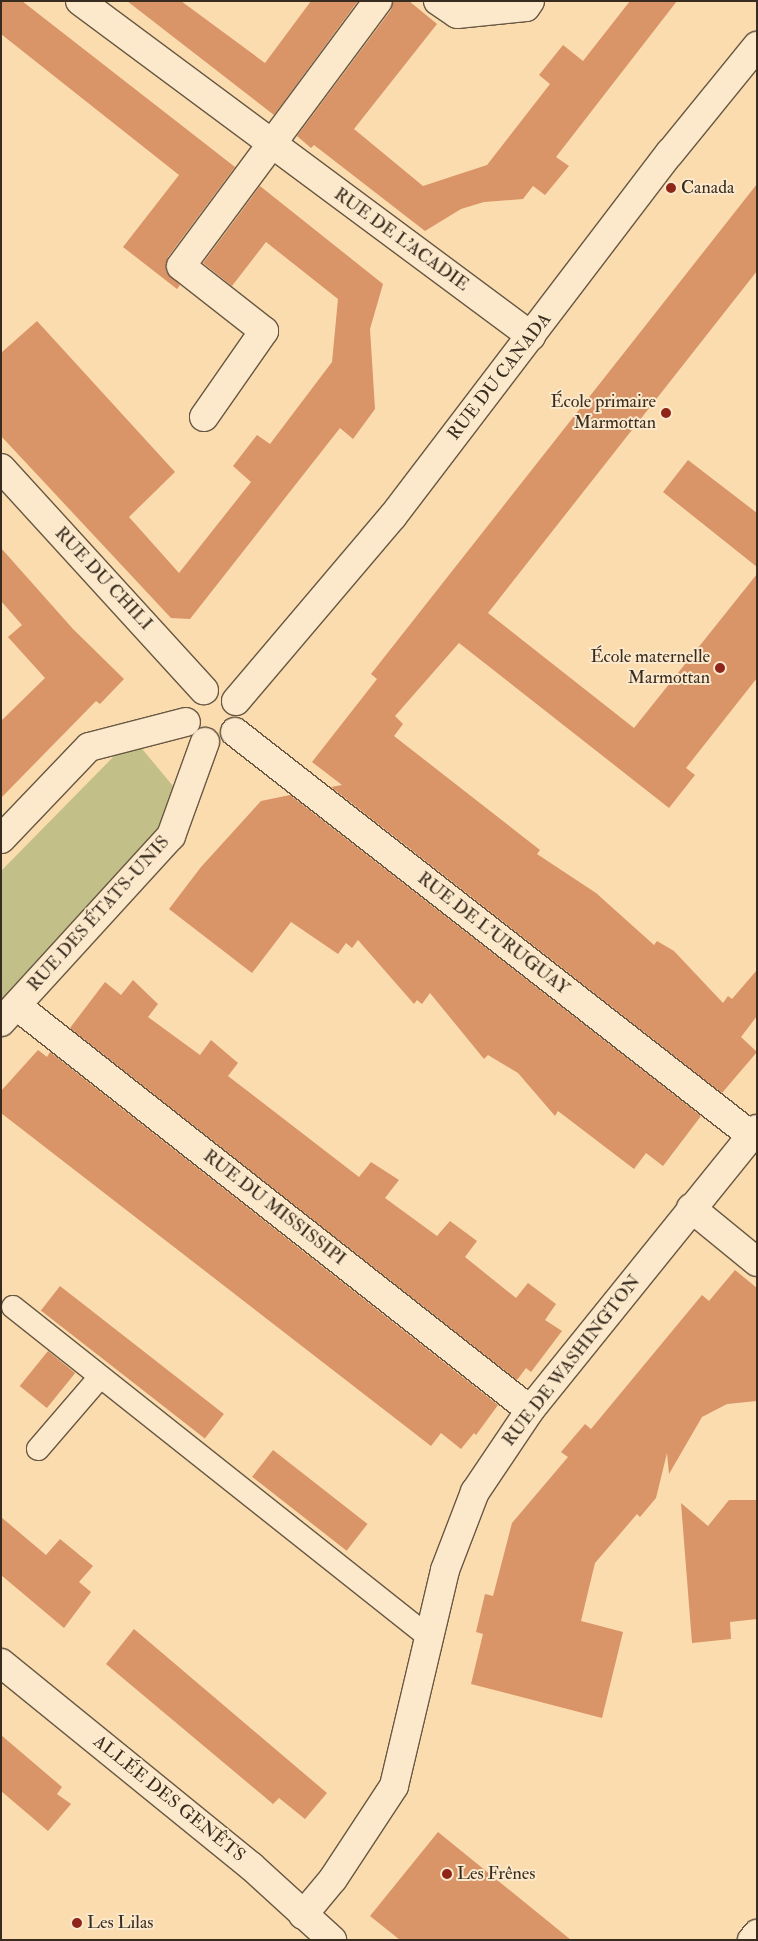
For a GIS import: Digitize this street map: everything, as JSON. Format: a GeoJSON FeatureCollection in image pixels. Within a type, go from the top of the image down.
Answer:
{"type":"FeatureCollection","features":[{"type":"Feature","properties":{"kind":"street","name":"RUE DE L'ACADIE"},"geometry":{"type":"LineString","coordinates":[[80,1],[532,336]]}},
{"type":"Feature","properties":{"kind":"street"},"geometry":{"type":"LineString","coordinates":[[204,417],[264,331],[181,266],[378,1]]}},
{"type":"Feature","properties":{"kind":"street"},"geometry":{"type":"LineString","coordinates":[[438,1],[457,14],[526,7],[530,1]]}},
{"type":"Feature","properties":{"kind":"street","name":"RUE DU CANADA"},"geometry":{"type":"LineString","coordinates":[[236,701],[393,516],[757,46]]}},
{"type":"Feature","properties":{"kind":"street","name":"RUE DU CHILI"},"geometry":{"type":"LineString","coordinates":[[1,468],[204,690]]}},
{"type":"Feature","properties":{"kind":"street"},"geometry":{"type":"LineString","coordinates":[[218,689],[236,701],[240,716],[234,732],[221,742],[205,742],[196,738],[186,722],[187,707],[204,690],[218,689]]}},
{"type":"Feature","properties":{"kind":"street"},"geometry":{"type":"LineString","coordinates":[[1,839],[89,747],[186,722]]}},
{"type":"Feature","properties":{"kind":"street","name":"RUE DE L'URUGUAY"},"geometry":{"type":"LineString","coordinates":[[234,732],[754,1133]]}},
{"type":"Feature","properties":{"kind":"street","name":"RUE DES ÉTATS-UNIS"},"geometry":{"type":"LineString","coordinates":[[9,1014],[171,836],[205,742]]}},
{"type":"Feature","properties":{"kind":"street","name":"RUE DU MISSISSIPI"},"geometry":{"type":"LineString","coordinates":[[9,1014],[530,1410]]}},
{"type":"Feature","properties":{"kind":"street","name":"RUE DE WASHINGTON"},"geometry":{"type":"LineString","coordinates":[[303,1915],[333,1879],[394,1786],[445,1570],[475,1492],[530,1410],[691,1208],[754,1133]]}},
{"type":"Feature","properties":{"kind":"street"},"geometry":{"type":"LineString","coordinates":[[691,1208],[757,1262]]}},
{"type":"Feature","properties":{"kind":"street","name":"ALLÉE DES GENÊTS"},"geometry":{"type":"LineString","coordinates":[[1,1663],[251,1866],[332,1940]]}},
{"type":"Feature","properties":{"kind":"street"},"geometry":{"type":"LineString","coordinates":[[752,1940],[757,1934]]}},
{"type":"Feature","properties":{"kind":"lane"},"geometry":{"type":"LineString","coordinates":[[13,1307],[98,1378],[430,1638]]}},
{"type":"Feature","properties":{"kind":"lane"},"geometry":{"type":"LineString","coordinates":[[38,1450],[98,1378]]}},
{"type":"Feature","properties":{"kind":"shaded area"},"geometry":{"type":"Polygon","coordinates":[[[138,744],[178,792],[159,839],[1,1011],[1,871],[122,748],[138,744]]]}},
{"type":"Feature","properties":{"kind":"building"},"geometry":{"type":"Polygon","coordinates":[[[1,1],[22,1],[235,167],[168,257],[166,271],[180,285],[177,289],[123,247],[179,175],[1,34],[1,1]]]}},
{"type":"Feature","properties":{"kind":"building"},"geometry":{"type":"Polygon","coordinates":[[[127,1],[181,1],[265,63],[311,1],[358,1],[274,115],[127,1]]]}},
{"type":"Feature","properties":{"kind":"building"},"geometry":{"type":"Polygon","coordinates":[[[393,1],[409,1],[437,24],[354,129],[423,186],[487,165],[550,84],[539,75],[563,45],[583,61],[630,1],[677,1],[556,157],[569,166],[545,195],[533,186],[523,199],[484,202],[461,209],[425,231],[314,145],[311,148],[297,136],[391,10],[393,1]]]}},
{"type":"Feature","properties":{"kind":"building"},"geometry":{"type":"Polygon","coordinates":[[[757,184],[757,271],[488,613],[634,728],[757,574],[757,678],[686,768],[695,775],[669,808],[459,643],[395,716],[403,724],[394,736],[540,850],[537,854],[596,893],[654,945],[657,941],[674,951],[723,1003],[728,996],[732,999],[757,970],[757,1016],[741,1037],[757,1052],[722,1093],[331,787],[342,785],[312,762],[377,679],[371,674],[757,184]]]}},
{"type":"Feature","properties":{"kind":"building"},"geometry":{"type":"Polygon","coordinates":[[[260,186],[383,284],[370,329],[375,409],[353,439],[340,428],[190,619],[171,618],[1,436],[1,353],[37,321],[175,472],[129,517],[179,573],[251,482],[233,466],[257,435],[270,444],[332,362],[338,299],[266,242],[232,286],[203,263],[260,186]]]}},
{"type":"Feature","properties":{"kind":"building"},"geometry":{"type":"Polygon","coordinates":[[[688,460],[757,513],[757,567],[663,492],[688,460]]]}},
{"type":"Feature","properties":{"kind":"building"},"geometry":{"type":"Polygon","coordinates":[[[1,548],[73,629],[124,679],[100,704],[96,701],[1,798],[1,721],[45,678],[8,637],[22,625],[1,601],[1,548]]]}},
{"type":"Feature","properties":{"kind":"building"},"geometry":{"type":"Polygon","coordinates":[[[290,795],[701,1116],[663,1166],[646,1153],[634,1169],[558,1111],[555,1116],[518,1073],[488,1055],[484,1059],[430,993],[422,1004],[417,1000],[414,1004],[358,940],[352,948],[346,943],[338,954],[291,922],[252,973],[169,909],[201,867],[261,801],[290,795]]]}},
{"type":"Feature","properties":{"kind":"building"},"geometry":{"type":"Polygon","coordinates":[[[133,980],[158,1004],[148,1017],[200,1055],[211,1040],[238,1063],[228,1076],[359,1177],[371,1162],[399,1180],[385,1198],[437,1236],[450,1221],[477,1241],[465,1257],[516,1298],[528,1283],[556,1304],[545,1320],[562,1331],[531,1372],[526,1368],[517,1380],[70,1028],[105,982],[121,995],[133,980]]]}},
{"type":"Feature","properties":{"kind":"building"},"geometry":{"type":"Polygon","coordinates":[[[38,1050],[47,1057],[50,1052],[498,1405],[476,1435],[474,1433],[461,1449],[441,1433],[431,1446],[1,1113],[1,1091],[38,1050]]]}},
{"type":"Feature","properties":{"kind":"building"},"geometry":{"type":"Polygon","coordinates":[[[735,1270],[757,1288],[757,1401],[727,1404],[702,1417],[669,1474],[667,1453],[656,1498],[640,1517],[637,1514],[595,1563],[581,1621],[623,1632],[602,1718],[471,1684],[483,1634],[476,1632],[485,1594],[493,1596],[512,1523],[568,1457],[561,1452],[585,1424],[591,1429],[702,1295],[709,1301],[735,1270]]]}},
{"type":"Feature","properties":{"kind":"building"},"geometry":{"type":"Polygon","coordinates":[[[60,1286],[224,1414],[205,1438],[41,1310],[60,1286]]]}},
{"type":"Feature","properties":{"kind":"building"},"geometry":{"type":"Polygon","coordinates":[[[48,1351],[75,1373],[47,1408],[20,1386],[48,1351]]]}},
{"type":"Feature","properties":{"kind":"building"},"geometry":{"type":"Polygon","coordinates":[[[273,1450],[368,1524],[347,1551],[252,1477],[273,1450]]]}},
{"type":"Feature","properties":{"kind":"building"},"geometry":{"type":"Polygon","coordinates":[[[729,1500],[757,1500],[757,1619],[730,1622],[731,1639],[692,1643],[681,1503],[708,1526],[729,1500]]]}},
{"type":"Feature","properties":{"kind":"building"},"geometry":{"type":"Polygon","coordinates":[[[1,1517],[46,1555],[60,1539],[93,1566],[79,1582],[91,1592],[64,1628],[1,1575],[1,1517]]]}},
{"type":"Feature","properties":{"kind":"building"},"geometry":{"type":"Polygon","coordinates":[[[134,1629],[327,1793],[305,1819],[279,1798],[273,1804],[106,1664],[134,1629]]]}},
{"type":"Feature","properties":{"kind":"building"},"geometry":{"type":"Polygon","coordinates":[[[1,1735],[62,1787],[57,1794],[71,1804],[48,1831],[1,1791],[1,1735]]]}},
{"type":"Feature","properties":{"kind":"building","name":"Les Frênes"},"geometry":{"type":"Polygon","coordinates":[[[438,1832],[571,1940],[400,1940],[370,1916],[438,1832]]]}},
{"type":"Feature","properties":{"kind":"place","name":"Canada"},"geometry":{"type":"Point","coordinates":[671,188]}},
{"type":"Feature","properties":{"kind":"place","name":"École primaire Marmottan"},"geometry":{"type":"Point","coordinates":[666,413]}},
{"type":"Feature","properties":{"kind":"place","name":"École maternelle Marmottan"},"geometry":{"type":"Point","coordinates":[720,668]}},
{"type":"Feature","properties":{"kind":"place","name":"Les Frênes"},"geometry":{"type":"Point","coordinates":[447,1874]}},
{"type":"Feature","properties":{"kind":"place","name":"Les Lilas"},"geometry":{"type":"Point","coordinates":[77,1923]}}]}
